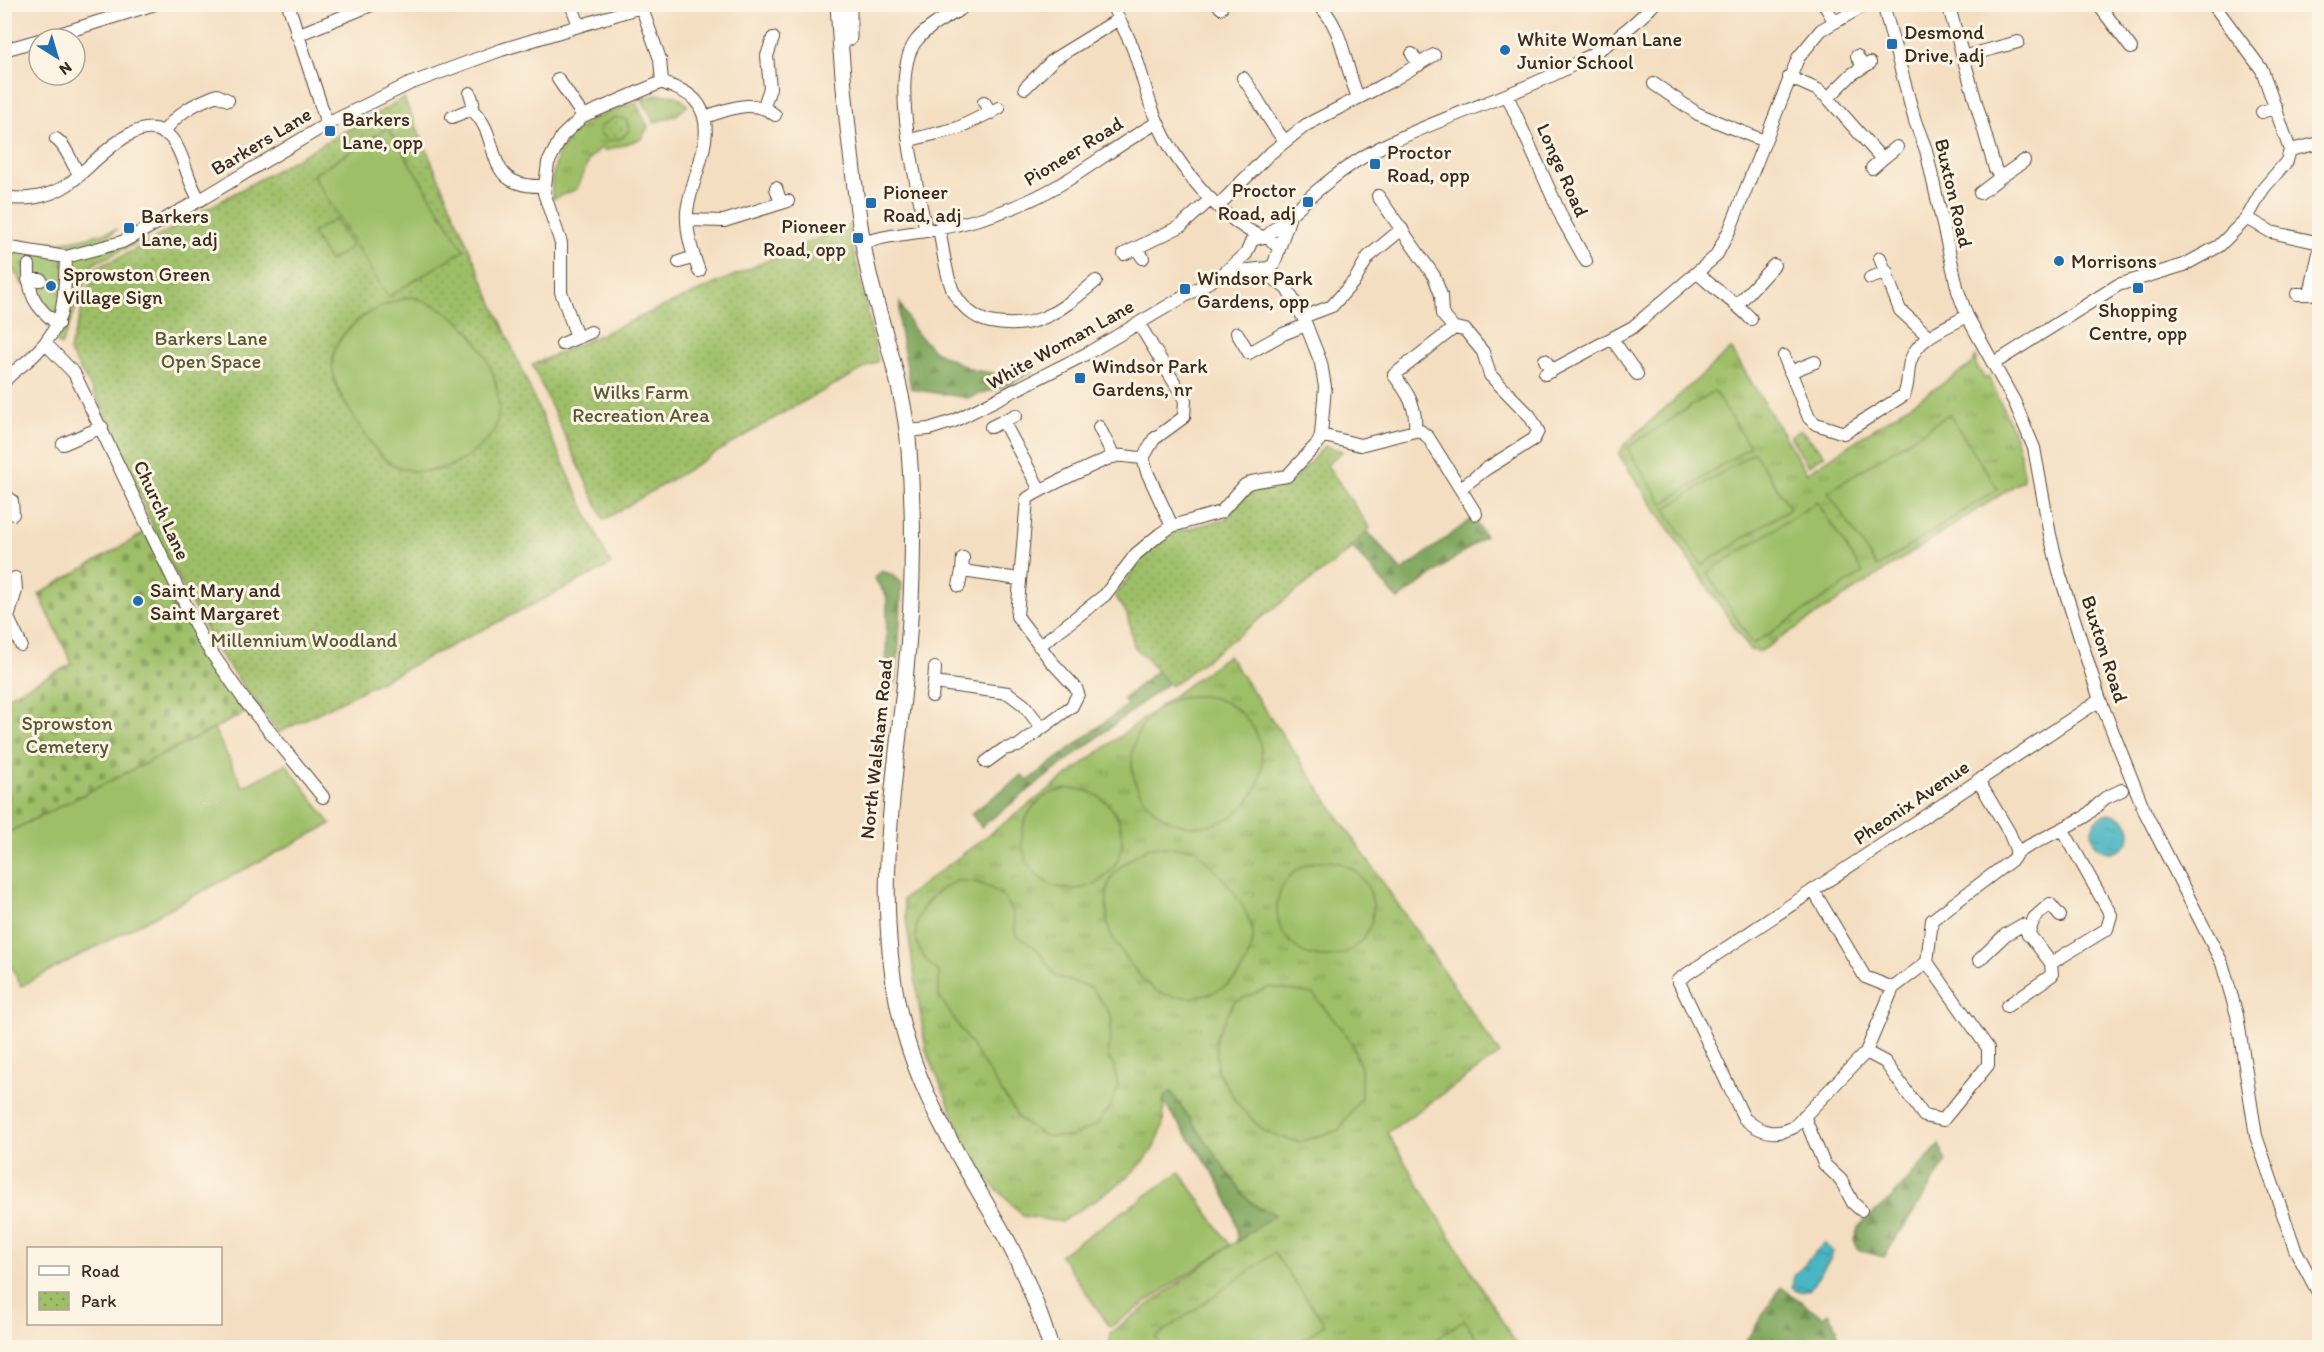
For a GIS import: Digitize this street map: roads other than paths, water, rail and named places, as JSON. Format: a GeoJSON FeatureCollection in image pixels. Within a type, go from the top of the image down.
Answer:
{"type":"FeatureCollection","features":[{"type":"Feature","properties":{"kind":"main road","name":"North Walsham Road"},"geometry":{"type":"LineString","coordinates":[[838,4],[846,125],[863,243],[869,274],[892,356],[907,430],[913,570],[905,682],[892,774],[887,861],[887,935],[893,979],[901,1021],[933,1108],[1024,1275],[1051,1347]]}},
{"type":"Feature","properties":{"kind":"main road","name":"North Walsham Road"},"geometry":{"type":"LineString","coordinates":[[846,125],[849,4]]}},
{"type":"Feature","properties":{"kind":"street"},"geometry":{"type":"LineString","coordinates":[[78,27],[129,9],[155,4]]}},
{"type":"Feature","properties":{"kind":"street"},"geometry":{"type":"LineString","coordinates":[[288,4],[327,124]]}},
{"type":"Feature","properties":{"kind":"street"},"geometry":{"type":"LineString","coordinates":[[297,35],[374,4]]}},
{"type":"Feature","properties":{"kind":"street"},"geometry":{"type":"LineString","coordinates":[[571,4],[579,25]]}},
{"type":"Feature","properties":{"kind":"street"},"geometry":{"type":"LineString","coordinates":[[1112,4],[1132,45],[1157,123],[1185,168],[1218,207],[1247,250],[1249,262],[1287,289]]}},
{"type":"Feature","properties":{"kind":"street","name":"White Woman Lane"},"geometry":{"type":"LineString","coordinates":[[907,430],[929,429],[970,414],[1139,324],[1224,273],[1247,250],[1252,240],[1263,236],[1291,215],[1316,190],[1365,156],[1406,135],[1566,70],[1597,54],[1626,32],[1654,4]]}},
{"type":"Feature","properties":{"kind":"street"},"geometry":{"type":"LineString","coordinates":[[1824,4],[1834,21]]}},
{"type":"Feature","properties":{"kind":"street"},"geometry":{"type":"LineString","coordinates":[[1548,368],[1612,339],[1653,312],[1716,256],[1789,77],[1809,42],[1834,21],[1867,4]]}},
{"type":"Feature","properties":{"kind":"street","name":"Buxton Road"},"geometry":{"type":"LineString","coordinates":[[1883,4],[1915,121],[1926,150],[1949,259],[1967,316],[2024,423],[2034,448],[2060,575],[2100,700],[2145,812],[2222,963],[2237,1015],[2256,1136],[2295,1250],[2319,1296]]}},
{"type":"Feature","properties":{"kind":"street"},"geometry":{"type":"LineString","coordinates":[[1948,4],[1990,159],[2001,177]]}},
{"type":"Feature","properties":{"kind":"street"},"geometry":{"type":"LineString","coordinates":[[2098,4],[2131,48]]}},
{"type":"Feature","properties":{"kind":"street"},"geometry":{"type":"LineString","coordinates":[[645,5],[660,58],[662,82]]}},
{"type":"Feature","properties":{"kind":"street","name":"Barkers Lane"},"geometry":{"type":"LineString","coordinates":[[66,257],[122,242],[200,200],[327,124],[409,84],[446,68],[645,5]]}},
{"type":"Feature","properties":{"kind":"street"},"geometry":{"type":"LineString","coordinates":[[1319,5],[1338,34],[1358,97]]}},
{"type":"Feature","properties":{"kind":"street"},"geometry":{"type":"LineString","coordinates":[[1993,364],[2118,285],[2184,265],[2206,254],[2234,233],[2247,218],[2268,183],[2288,161],[2290,150],[2262,70],[2219,6]]}},
{"type":"Feature","properties":{"kind":"street"},"geometry":{"type":"LineString","coordinates":[[926,231],[910,140],[904,95],[904,73],[915,42],[946,11],[961,9]]}},
{"type":"Feature","properties":{"kind":"street"},"geometry":{"type":"LineString","coordinates":[[1025,88],[1030,74],[1119,19]]}},
{"type":"Feature","properties":{"kind":"street"},"geometry":{"type":"LineString","coordinates":[[764,106],[770,88],[767,56],[773,38]]}},
{"type":"Feature","properties":{"kind":"street"},"geometry":{"type":"LineString","coordinates":[[1962,57],[2018,42]]}},
{"type":"Feature","properties":{"kind":"street"},"geometry":{"type":"LineString","coordinates":[[4,50],[27,44]]}},
{"type":"Feature","properties":{"kind":"street"},"geometry":{"type":"LineString","coordinates":[[1134,253],[1218,207],[1285,141],[1306,125],[1358,97],[1415,60],[1434,55]]}},
{"type":"Feature","properties":{"kind":"street"},"geometry":{"type":"LineString","coordinates":[[1828,98],[1863,62]]}},
{"type":"Feature","properties":{"kind":"street"},"geometry":{"type":"LineString","coordinates":[[1789,77],[1818,90],[1828,98],[1877,164],[1897,147]]}},
{"type":"Feature","properties":{"kind":"street"},"geometry":{"type":"LineString","coordinates":[[1243,78],[1256,93],[1272,127],[1285,141]]}},
{"type":"Feature","properties":{"kind":"street"},"geometry":{"type":"LineString","coordinates":[[558,79],[584,116]]}},
{"type":"Feature","properties":{"kind":"street"},"geometry":{"type":"LineString","coordinates":[[577,337],[561,292],[561,243],[543,186],[554,150],[562,136],[584,116],[662,82],[688,94],[704,117],[705,135],[688,204],[687,220],[699,271]]}},
{"type":"Feature","properties":{"kind":"street"},"geometry":{"type":"LineString","coordinates":[[1663,85],[1698,114],[1764,141]]}},
{"type":"Feature","properties":{"kind":"street"},"geometry":{"type":"LineString","coordinates":[[452,117],[471,109],[473,103],[470,93]]}},
{"type":"Feature","properties":{"kind":"street","name":"Longe Road"},"geometry":{"type":"LineString","coordinates":[[1507,94],[1563,220],[1586,261]]}},
{"type":"Feature","properties":{"kind":"street"},"geometry":{"type":"LineString","coordinates":[[163,133],[181,112],[191,105],[217,95],[228,100]]}},
{"type":"Feature","properties":{"kind":"street"},"geometry":{"type":"LineString","coordinates":[[704,117],[740,106],[764,106],[775,115]]}},
{"type":"Feature","properties":{"kind":"street"},"geometry":{"type":"LineString","coordinates":[[2262,112],[2276,107]]}},
{"type":"Feature","properties":{"kind":"street"},"geometry":{"type":"LineString","coordinates":[[910,140],[958,128],[991,108]]}},
{"type":"Feature","properties":{"kind":"street"},"geometry":{"type":"LineString","coordinates":[[471,109],[481,119],[498,168],[505,177],[516,184],[543,186]]}},
{"type":"Feature","properties":{"kind":"street","name":"Pioneer Road"},"geometry":{"type":"LineString","coordinates":[[863,243],[939,228],[1004,211],[1028,202],[1072,177],[1124,141],[1157,123]]}},
{"type":"Feature","properties":{"kind":"street"},"geometry":{"type":"LineString","coordinates":[[4,197],[42,195],[55,191],[80,175],[101,154],[129,135],[155,129],[174,143],[200,200]]}},
{"type":"Feature","properties":{"kind":"street"},"geometry":{"type":"LineString","coordinates":[[56,139],[62,144],[68,159],[80,175]]}},
{"type":"Feature","properties":{"kind":"street"},"geometry":{"type":"LineString","coordinates":[[2290,150],[2319,145]]}},
{"type":"Feature","properties":{"kind":"street"},"geometry":{"type":"LineString","coordinates":[[1980,193],[2024,161]]}},
{"type":"Feature","properties":{"kind":"street"},"geometry":{"type":"LineString","coordinates":[[687,220],[724,221],[784,202],[776,188]]}},
{"type":"Feature","properties":{"kind":"street"},"geometry":{"type":"LineString","coordinates":[[1378,196],[1434,276],[1441,295],[1442,314],[1454,328],[1469,333],[1483,352],[1490,375],[1530,416],[1538,431],[1534,440],[1486,469],[1461,488]]}},
{"type":"Feature","properties":{"kind":"street"},"geometry":{"type":"LineString","coordinates":[[1039,646],[1105,595],[1136,554],[1172,526],[1221,512],[1245,485],[1251,482],[1287,476],[1318,442],[1321,435],[1324,374],[1305,321],[1287,289],[1274,240],[1245,230],[1218,207]]}},
{"type":"Feature","properties":{"kind":"street","name":"White Woman Lane"},"geometry":{"type":"LineString","coordinates":[[1224,273],[1269,268],[1278,253],[1291,215]]}},
{"type":"Feature","properties":{"kind":"street"},"geometry":{"type":"LineString","coordinates":[[2247,218],[2271,232],[2319,243]]}},
{"type":"Feature","properties":{"kind":"street"},"geometry":{"type":"LineString","coordinates":[[939,228],[949,279],[955,294],[968,312],[980,320],[1005,325],[1027,325],[1061,309],[1093,289]]}},
{"type":"Feature","properties":{"kind":"street"},"geometry":{"type":"LineString","coordinates":[[1237,333],[1252,358],[1283,334],[1338,301],[1368,257],[1402,229]]}},
{"type":"Feature","properties":{"kind":"street"},"geometry":{"type":"LineString","coordinates":[[4,247],[66,257],[65,298],[58,324],[45,343],[4,382]]}},
{"type":"Feature","properties":{"kind":"street"},"geometry":{"type":"LineString","coordinates":[[2297,294],[2315,295],[2319,248]]}},
{"type":"Feature","properties":{"kind":"street"},"geometry":{"type":"LineString","coordinates":[[679,262],[694,257]]}},
{"type":"Feature","properties":{"kind":"street"},"geometry":{"type":"LineString","coordinates":[[1880,258],[1900,310],[1928,336]]}},
{"type":"Feature","properties":{"kind":"street"},"geometry":{"type":"LineString","coordinates":[[29,265],[35,280],[30,293],[43,314],[58,324]]}},
{"type":"Feature","properties":{"kind":"street"},"geometry":{"type":"LineString","coordinates":[[1738,304],[1774,265]]}},
{"type":"Feature","properties":{"kind":"street"},"geometry":{"type":"LineString","coordinates":[[1870,278],[1887,272]]}},
{"type":"Feature","properties":{"kind":"street"},"geometry":{"type":"LineString","coordinates":[[1698,273],[1711,287],[1738,304],[1751,319]]}},
{"type":"Feature","properties":{"kind":"street"},"geometry":{"type":"LineString","coordinates":[[1784,356],[1809,418],[1816,424],[1844,433],[1904,394],[1911,359],[1928,336],[1967,316]]}},
{"type":"Feature","properties":{"kind":"street"},"geometry":{"type":"LineString","coordinates":[[1139,324],[1189,408],[1184,417],[1154,439],[1143,458],[1147,472],[1172,526]]}},
{"type":"Feature","properties":{"kind":"street"},"geometry":{"type":"LineString","coordinates":[[1415,429],[1415,411],[1410,397],[1394,375],[1454,328]]}},
{"type":"Feature","properties":{"kind":"street"},"geometry":{"type":"LineString","coordinates":[[562,344],[591,332]]}},
{"type":"Feature","properties":{"kind":"street"},"geometry":{"type":"LineString","coordinates":[[1612,339],[1637,374]]}},
{"type":"Feature","properties":{"kind":"street","name":"Church Lane"},"geometry":{"type":"LineString","coordinates":[[45,343],[74,373],[133,491],[150,534],[202,639],[245,701],[323,797]]}},
{"type":"Feature","properties":{"kind":"street"},"geometry":{"type":"LineString","coordinates":[[1791,372],[1815,362]]}},
{"type":"Feature","properties":{"kind":"street"},"geometry":{"type":"LineString","coordinates":[[991,427],[1016,415]]}},
{"type":"Feature","properties":{"kind":"street"},"geometry":{"type":"LineString","coordinates":[[1003,421],[1040,490]]}},
{"type":"Feature","properties":{"kind":"street"},"geometry":{"type":"LineString","coordinates":[[63,444],[102,427]]}},
{"type":"Feature","properties":{"kind":"street"},"geometry":{"type":"LineString","coordinates":[[1099,427],[1114,457]]}},
{"type":"Feature","properties":{"kind":"street"},"geometry":{"type":"LineString","coordinates":[[1321,435],[1360,446],[1415,429],[1428,437],[1476,514]]}},
{"type":"Feature","properties":{"kind":"street"},"geometry":{"type":"LineString","coordinates":[[986,762],[994,750],[1018,746],[1072,706],[1078,694],[1062,670],[1039,646],[1017,616],[1019,579],[1028,513],[1027,499],[1040,490],[1114,457],[1143,458]]}},
{"type":"Feature","properties":{"kind":"street"},"geometry":{"type":"LineString","coordinates":[[4,493],[12,501],[13,514]]}},
{"type":"Feature","properties":{"kind":"street"},"geometry":{"type":"LineString","coordinates":[[959,586],[963,558]]}},
{"type":"Feature","properties":{"kind":"street"},"geometry":{"type":"LineString","coordinates":[[962,571],[1019,579]]}},
{"type":"Feature","properties":{"kind":"street"},"geometry":{"type":"LineString","coordinates":[[14,639],[8,618],[16,590],[15,578]]}},
{"type":"Feature","properties":{"kind":"street"},"geometry":{"type":"LineString","coordinates":[[932,696],[935,668]]}},
{"type":"Feature","properties":{"kind":"street"},"geometry":{"type":"LineString","coordinates":[[934,683],[1008,693],[1024,705],[1042,728]]}},
{"type":"Feature","properties":{"kind":"street","name":"Pheonix Avenue"},"geometry":{"type":"LineString","coordinates":[[1804,1116],[1794,1127],[1782,1133],[1756,1129],[1744,1118],[1678,980],[2100,700]]}},
{"type":"Feature","properties":{"kind":"street"},"geometry":{"type":"LineString","coordinates":[[1978,780],[2009,832],[2017,852]]}},
{"type":"Feature","properties":{"kind":"street"},"geometry":{"type":"LineString","coordinates":[[1866,1052],[1885,1062],[1924,1116],[1943,1120],[1988,1065],[1988,1048],[1927,962],[1932,921],[2013,859],[2017,852],[2063,830],[2085,817],[2105,798],[2122,790]]}},
{"type":"Feature","properties":{"kind":"street"},"geometry":{"type":"LineString","coordinates":[[2051,963],[2107,929],[2111,915],[2063,830]]}},
{"type":"Feature","properties":{"kind":"street"},"geometry":{"type":"LineString","coordinates":[[1813,890],[1865,978],[1893,988]]}},
{"type":"Feature","properties":{"kind":"street"},"geometry":{"type":"LineString","coordinates":[[2028,935],[2034,918],[2047,899],[2060,916]]}},
{"type":"Feature","properties":{"kind":"street"},"geometry":{"type":"LineString","coordinates":[[1979,960],[2005,935],[2022,926],[2051,963],[2052,975],[2007,1006]]}},
{"type":"Feature","properties":{"kind":"street"},"geometry":{"type":"LineString","coordinates":[[1853,1207],[1841,1180],[1824,1164],[1804,1116],[1866,1052],[1893,988],[1927,962]]}},
{"type":"Feature","properties":{"kind":"water"},"geometry":{"type":"Polygon","coordinates":[[[2111,814],[2124,820],[2130,833],[2124,846],[2111,852],[2098,846],[2092,833],[2098,820],[2111,814]]]}},
{"type":"Feature","properties":{"kind":"water"},"geometry":{"type":"Polygon","coordinates":[[[1824,1243],[1833,1252],[1831,1258],[1809,1290],[1800,1292],[1792,1287],[1794,1275],[1824,1243]]]}},
{"type":"Feature","properties":{"kind":"place","name":"Desmond Drive, adj"},"geometry":{"type":"Point","coordinates":[1892,44]}},
{"type":"Feature","properties":{"kind":"place","name":"White Woman Lane Junior School"},"geometry":{"type":"Point","coordinates":[1505,50]}},
{"type":"Feature","properties":{"kind":"place","name":"Barkers Lane, opp"},"geometry":{"type":"Point","coordinates":[330,131]}},
{"type":"Feature","properties":{"kind":"place","name":"Proctor Road, opp"},"geometry":{"type":"Point","coordinates":[1375,164]}},
{"type":"Feature","properties":{"kind":"place","name":"Proctor Road, adj"},"geometry":{"type":"Point","coordinates":[1308,202]}},
{"type":"Feature","properties":{"kind":"place","name":"Pioneer Road, adj"},"geometry":{"type":"Point","coordinates":[871,203]}},
{"type":"Feature","properties":{"kind":"place","name":"Barkers Lane, adj"},"geometry":{"type":"Point","coordinates":[129,228]}},
{"type":"Feature","properties":{"kind":"place","name":"Pioneer Road, opp"},"geometry":{"type":"Point","coordinates":[858,238]}},
{"type":"Feature","properties":{"kind":"place","name":"Morrisons"},"geometry":{"type":"Point","coordinates":[2059,261]}},
{"type":"Feature","properties":{"kind":"place","name":"Sprowston Green Village Sign"},"geometry":{"type":"Point","coordinates":[51,286]}},
{"type":"Feature","properties":{"kind":"place","name":"Shopping Centre, opp"},"geometry":{"type":"Point","coordinates":[2138,288]}},
{"type":"Feature","properties":{"kind":"place","name":"Windsor Park Gardens, opp"},"geometry":{"type":"Point","coordinates":[1185,289]}},
{"type":"Feature","properties":{"kind":"place","name":"Windsor Park Gardens, nr"},"geometry":{"type":"Point","coordinates":[1080,378]}},
{"type":"Feature","properties":{"kind":"place","name":"Saint Mary and Saint Margaret"},"geometry":{"type":"Point","coordinates":[138,601]}},
{"type":"Feature","properties":{"kind":"park label","name":"Barkers Lane Open Space"},"geometry":{"type":"Point","coordinates":[211,350]}},
{"type":"Feature","properties":{"kind":"park label","name":"Wilks Farm Recreation Area"},"geometry":{"type":"Point","coordinates":[641,404]}},
{"type":"Feature","properties":{"kind":"park label","name":"Millennium Woodland"},"geometry":{"type":"Point","coordinates":[304,640]}},
{"type":"Feature","properties":{"kind":"park label","name":"Sprowston Cemetery"},"geometry":{"type":"Point","coordinates":[67,734]}}]}
